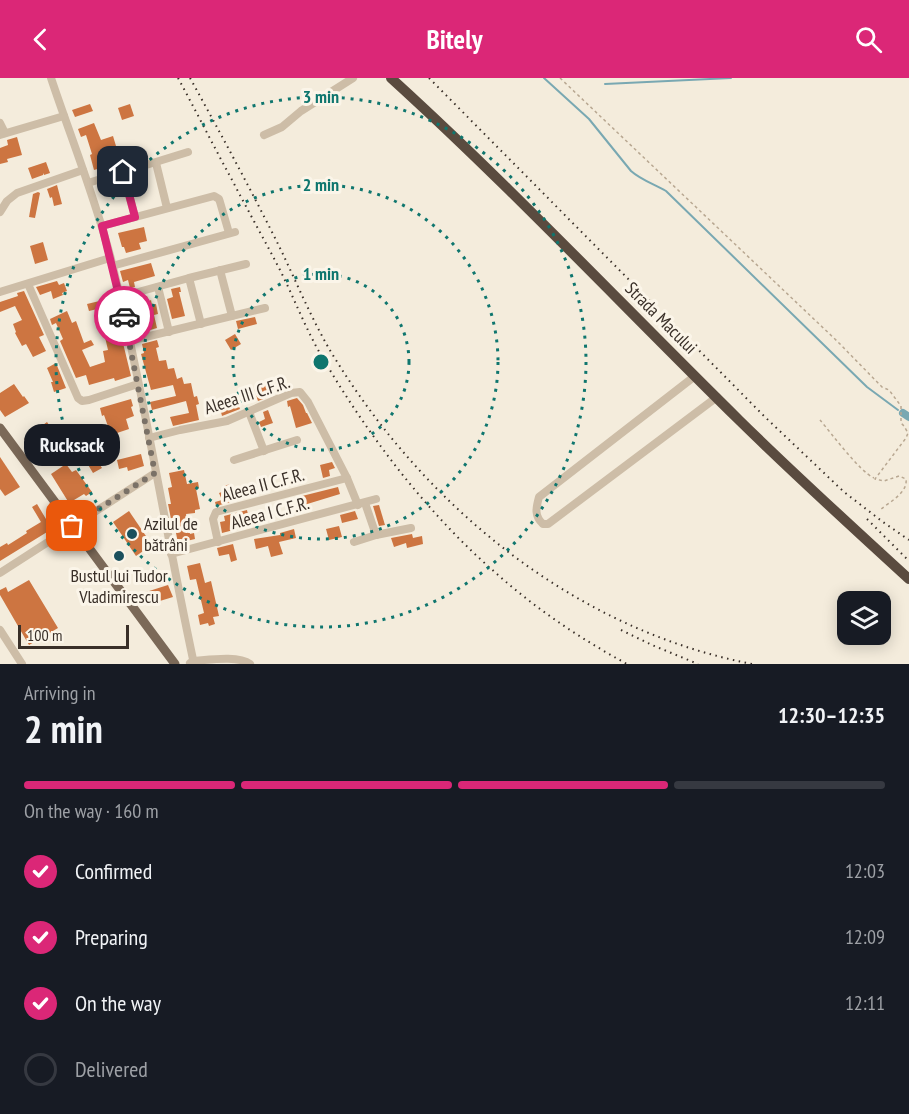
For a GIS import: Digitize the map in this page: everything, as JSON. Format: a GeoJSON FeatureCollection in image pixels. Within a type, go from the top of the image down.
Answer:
{"type":"FeatureCollection","features":[{"type":"Feature","properties":{"kind":"highway","name":"Strada Macului"},"geometry":{"type":"LineString","coordinates":[[391,78],[492,174],[695,376],[841,517],[909,579]]}},
{"type":"Feature","properties":{"kind":"main road"},"geometry":{"type":"LineString","coordinates":[[0,428],[175,664]]}},
{"type":"Feature","properties":{"kind":"street"},"geometry":{"type":"LineString","coordinates":[[51,78],[102,226],[120,297],[192,663],[245,660],[250,664]]}},
{"type":"Feature","properties":{"kind":"street"},"geometry":{"type":"LineString","coordinates":[[264,135],[282,127],[301,111],[353,78]]}},
{"type":"Feature","properties":{"kind":"street"},"geometry":{"type":"LineString","coordinates":[[0,123],[3,134],[64,116]]}},
{"type":"Feature","properties":{"kind":"street"},"geometry":{"type":"LineString","coordinates":[[88,183],[188,152]]}},
{"type":"Feature","properties":{"kind":"street"},"geometry":{"type":"LineString","coordinates":[[156,163],[168,208]]}},
{"type":"Feature","properties":{"kind":"street"},"geometry":{"type":"LineString","coordinates":[[0,213],[7,201],[17,193],[83,170]]}},
{"type":"Feature","properties":{"kind":"street"},"geometry":{"type":"LineString","coordinates":[[123,172],[135,217]]}},
{"type":"Feature","properties":{"kind":"street"},"geometry":{"type":"LineString","coordinates":[[0,292],[232,233],[217,197],[102,226]]}},
{"type":"Feature","properties":{"kind":"street"},"geometry":{"type":"LineString","coordinates":[[120,297],[246,264]]}},
{"type":"Feature","properties":{"kind":"street"},"geometry":{"type":"LineString","coordinates":[[220,270],[232,316]]}},
{"type":"Feature","properties":{"kind":"street"},"geometry":{"type":"LineString","coordinates":[[189,278],[201,324]]}},
{"type":"Feature","properties":{"kind":"street"},"geometry":{"type":"LineString","coordinates":[[28,284],[78,398],[82,401],[89,400],[138,384]]}},
{"type":"Feature","properties":{"kind":"street"},"geometry":{"type":"LineString","coordinates":[[158,287],[169,332]]}},
{"type":"Feature","properties":{"kind":"street"},"geometry":{"type":"LineString","coordinates":[[129,341],[266,308]]}},
{"type":"Feature","properties":{"kind":"street"},"geometry":{"type":"LineString","coordinates":[[695,376],[538,497],[535,509],[538,519],[543,524],[548,524],[717,397]]}},
{"type":"Feature","properties":{"kind":"street","name":"Aleea III C.F.R."},"geometry":{"type":"LineString","coordinates":[[149,438],[226,421],[291,393],[300,392],[308,402],[376,535]]}},
{"type":"Feature","properties":{"kind":"street"},"geometry":{"type":"LineString","coordinates":[[249,412],[264,451]]}},
{"type":"Feature","properties":{"kind":"street"},"geometry":{"type":"LineString","coordinates":[[234,460],[297,440]]}},
{"type":"Feature","properties":{"kind":"street"},"geometry":{"type":"LineString","coordinates":[[0,573],[155,473]]}},
{"type":"Feature","properties":{"kind":"street","name":"Aleea II C.F.R."},"geometry":{"type":"LineString","coordinates":[[218,542],[213,519],[216,512],[346,478]]}},
{"type":"Feature","properties":{"kind":"street","name":"Aleea I C.F.R."},"geometry":{"type":"LineString","coordinates":[[171,554],[376,500]]}},
{"type":"Feature","properties":{"kind":"street"},"geometry":{"type":"LineString","coordinates":[[354,542],[411,528]]}},
{"type":"Feature","properties":{"kind":"street"},"geometry":{"type":"LineString","coordinates":[[0,630],[22,664]]}},
{"type":"Feature","properties":{"kind":"path"},"geometry":{"type":"LineString","coordinates":[[560,78],[837,341],[882,387],[889,390],[901,406],[901,423],[908,433],[875,479]]}},
{"type":"Feature","properties":{"kind":"path"},"geometry":{"type":"LineString","coordinates":[[820,420],[870,477],[884,481],[899,476],[906,479],[905,489],[880,510]]}},
{"type":"Feature","properties":{"kind":"building"},"geometry":{"type":"Polygon","coordinates":[[[90,104],[93,111],[75,117],[72,110],[90,104]]]}},
{"type":"Feature","properties":{"kind":"building"},"geometry":{"type":"Polygon","coordinates":[[[130,104],[134,116],[122,120],[118,108],[130,104]]]}},
{"type":"Feature","properties":{"kind":"building"},"geometry":{"type":"Polygon","coordinates":[[[94,123],[101,140],[113,136],[116,146],[99,151],[104,167],[94,170],[86,135],[81,137],[78,129],[94,123]]]}},
{"type":"Feature","properties":{"kind":"building"},"geometry":{"type":"Polygon","coordinates":[[[17,137],[22,155],[7,159],[8,162],[0,164],[0,148],[8,145],[7,140],[17,137]]]}},
{"type":"Feature","properties":{"kind":"building"},"geometry":{"type":"Polygon","coordinates":[[[46,162],[50,173],[44,175],[44,173],[32,179],[28,168],[46,162]]]}},
{"type":"Feature","properties":{"kind":"building"},"geometry":{"type":"Polygon","coordinates":[[[57,185],[62,204],[54,206],[47,189],[57,185]]]}},
{"type":"Feature","properties":{"kind":"building"},"geometry":{"type":"Polygon","coordinates":[[[40,193],[35,218],[29,217],[33,194],[40,193]]]}},
{"type":"Feature","properties":{"kind":"building"},"geometry":{"type":"Polygon","coordinates":[[[144,227],[147,241],[139,243],[141,249],[126,253],[118,233],[144,227]]]}},
{"type":"Feature","properties":{"kind":"building"},"geometry":{"type":"Polygon","coordinates":[[[43,242],[48,260],[35,264],[30,246],[43,242]]]}},
{"type":"Feature","properties":{"kind":"building"},"geometry":{"type":"Polygon","coordinates":[[[151,263],[155,276],[134,282],[135,287],[130,288],[128,280],[123,282],[120,271],[151,263]]]}},
{"type":"Feature","properties":{"kind":"building"},"geometry":{"type":"Polygon","coordinates":[[[57,281],[59,285],[64,283],[67,291],[62,293],[63,295],[53,299],[51,291],[40,295],[36,287],[57,281]]]}},
{"type":"Feature","properties":{"kind":"building"},"geometry":{"type":"Polygon","coordinates":[[[180,287],[181,292],[179,292],[185,316],[172,319],[167,299],[173,297],[171,289],[180,287]]]}},
{"type":"Feature","properties":{"kind":"building"},"geometry":{"type":"Polygon","coordinates":[[[24,291],[44,335],[39,337],[46,351],[33,357],[26,344],[22,346],[15,333],[13,324],[22,320],[15,306],[0,312],[0,302],[18,296],[17,293],[24,291]]]}},
{"type":"Feature","properties":{"kind":"building"},"geometry":{"type":"Polygon","coordinates":[[[147,296],[152,305],[156,304],[158,314],[154,315],[157,328],[147,331],[146,328],[141,329],[139,310],[136,311],[135,305],[139,304],[137,298],[147,296]]]}},
{"type":"Feature","properties":{"kind":"building"},"geometry":{"type":"Polygon","coordinates":[[[112,298],[114,305],[89,311],[87,304],[112,298]]]}},
{"type":"Feature","properties":{"kind":"building"},"geometry":{"type":"Polygon","coordinates":[[[67,311],[72,323],[76,321],[84,343],[91,340],[94,345],[82,350],[90,367],[105,362],[103,351],[108,350],[104,333],[119,330],[131,376],[89,385],[86,375],[76,378],[60,341],[63,339],[56,323],[52,325],[50,319],[67,311]]]}},
{"type":"Feature","properties":{"kind":"building"},"geometry":{"type":"Polygon","coordinates":[[[255,317],[257,324],[238,329],[236,321],[255,317]]]}},
{"type":"Feature","properties":{"kind":"building"},"geometry":{"type":"Polygon","coordinates":[[[235,334],[241,344],[231,350],[225,340],[235,334]]]}},
{"type":"Feature","properties":{"kind":"building"},"geometry":{"type":"Polygon","coordinates":[[[157,340],[159,361],[166,360],[168,369],[174,368],[177,379],[182,377],[184,384],[191,383],[194,397],[197,396],[199,404],[196,405],[199,420],[173,426],[170,417],[189,413],[186,401],[152,410],[150,402],[176,396],[173,385],[151,390],[141,354],[144,353],[142,344],[157,340]]]}},
{"type":"Feature","properties":{"kind":"building"},"geometry":{"type":"Polygon","coordinates":[[[56,363],[66,388],[54,392],[51,382],[53,382],[47,368],[56,363]]]}},
{"type":"Feature","properties":{"kind":"building"},"geometry":{"type":"Polygon","coordinates":[[[276,379],[279,388],[264,393],[266,398],[258,401],[254,389],[276,379]]]}},
{"type":"Feature","properties":{"kind":"building"},"geometry":{"type":"Polygon","coordinates":[[[14,384],[29,403],[5,417],[0,410],[0,393],[14,384]]]}},
{"type":"Feature","properties":{"kind":"building"},"geometry":{"type":"Polygon","coordinates":[[[235,396],[240,409],[222,416],[219,404],[235,396]]]}},
{"type":"Feature","properties":{"kind":"building"},"geometry":{"type":"Polygon","coordinates":[[[297,398],[312,423],[296,428],[287,401],[297,398]]]}},
{"type":"Feature","properties":{"kind":"building"},"geometry":{"type":"Polygon","coordinates":[[[131,399],[134,416],[126,419],[129,429],[111,435],[100,408],[131,399]]]}},
{"type":"Feature","properties":{"kind":"building"},"geometry":{"type":"Polygon","coordinates":[[[268,410],[273,423],[261,427],[259,422],[265,419],[263,412],[268,410]]]}},
{"type":"Feature","properties":{"kind":"building"},"geometry":{"type":"Polygon","coordinates":[[[47,422],[53,431],[63,424],[69,432],[64,435],[62,432],[52,440],[47,433],[36,440],[43,450],[51,445],[57,453],[42,463],[24,439],[47,422]]]}},
{"type":"Feature","properties":{"kind":"building"},"geometry":{"type":"Polygon","coordinates":[[[73,446],[78,453],[62,464],[57,457],[73,446]]]}},
{"type":"Feature","properties":{"kind":"building"},"geometry":{"type":"Polygon","coordinates":[[[112,447],[115,461],[100,465],[102,468],[93,473],[87,463],[101,456],[100,450],[112,447]]]}},
{"type":"Feature","properties":{"kind":"building"},"geometry":{"type":"Polygon","coordinates":[[[141,454],[144,466],[128,471],[127,467],[119,469],[117,460],[141,454]]]}},
{"type":"Feature","properties":{"kind":"building"},"geometry":{"type":"Polygon","coordinates":[[[0,457],[20,487],[5,496],[0,489],[0,457]]]}},
{"type":"Feature","properties":{"kind":"building"},"geometry":{"type":"Polygon","coordinates":[[[332,462],[335,468],[329,470],[330,476],[323,478],[320,465],[332,462]]]}},
{"type":"Feature","properties":{"kind":"building"},"geometry":{"type":"Polygon","coordinates":[[[66,464],[72,472],[76,470],[92,492],[69,503],[51,474],[66,464]]]}},
{"type":"Feature","properties":{"kind":"building"},"geometry":{"type":"Polygon","coordinates":[[[184,470],[187,484],[198,482],[199,488],[196,489],[200,509],[195,510],[195,513],[186,514],[190,534],[194,533],[195,539],[178,543],[168,504],[171,504],[168,488],[172,487],[169,473],[184,470]]]}},
{"type":"Feature","properties":{"kind":"building"},"geometry":{"type":"Polygon","coordinates":[[[230,484],[232,490],[240,487],[242,495],[234,497],[235,501],[216,506],[215,502],[222,500],[219,493],[225,491],[224,486],[230,484]]]}},
{"type":"Feature","properties":{"kind":"building"},"geometry":{"type":"Polygon","coordinates":[[[338,487],[340,494],[304,505],[302,496],[338,487]]]}},
{"type":"Feature","properties":{"kind":"building"},"geometry":{"type":"Polygon","coordinates":[[[37,504],[52,529],[0,561],[0,547],[7,543],[8,545],[41,522],[32,507],[37,504]]]}},
{"type":"Feature","properties":{"kind":"building"},"geometry":{"type":"Polygon","coordinates":[[[379,505],[385,525],[379,526],[373,506],[379,505]]]}},
{"type":"Feature","properties":{"kind":"building"},"geometry":{"type":"Polygon","coordinates":[[[247,510],[249,526],[222,533],[220,522],[225,521],[224,516],[247,510]]]}},
{"type":"Feature","properties":{"kind":"building","name":"Azilul de bătrâni"},"geometry":{"type":"Polygon","coordinates":[[[129,511],[152,545],[136,556],[113,522],[129,511]]]}},
{"type":"Feature","properties":{"kind":"building"},"geometry":{"type":"Polygon","coordinates":[[[355,511],[358,519],[342,523],[340,515],[355,511]]]}},
{"type":"Feature","properties":{"kind":"building"},"geometry":{"type":"Polygon","coordinates":[[[339,526],[342,537],[329,540],[326,529],[339,526]]]}},
{"type":"Feature","properties":{"kind":"building"},"geometry":{"type":"Polygon","coordinates":[[[294,529],[296,538],[279,542],[283,554],[271,557],[268,546],[256,549],[254,539],[280,535],[280,533],[294,529]]]}},
{"type":"Feature","properties":{"kind":"building"},"geometry":{"type":"Polygon","coordinates":[[[412,534],[413,538],[422,536],[423,544],[407,548],[406,543],[394,547],[391,538],[412,534]]]}},
{"type":"Feature","properties":{"kind":"building"},"geometry":{"type":"Polygon","coordinates":[[[233,544],[237,560],[231,562],[229,554],[219,556],[217,548],[233,544]]]}},
{"type":"Feature","properties":{"kind":"building"},"geometry":{"type":"Polygon","coordinates":[[[200,563],[205,583],[211,581],[219,616],[213,617],[215,624],[209,626],[208,623],[200,625],[198,615],[204,613],[196,579],[190,580],[187,566],[200,563]]]}},
{"type":"Feature","properties":{"kind":"building"},"geometry":{"type":"Polygon","coordinates":[[[29,580],[58,628],[29,645],[0,595],[0,590],[6,587],[8,592],[29,580]]]}},
{"type":"Feature","properties":{"kind":"building"},"geometry":{"type":"Polygon","coordinates":[[[168,585],[173,597],[150,604],[146,592],[168,585]]]}},
{"type":"Feature","properties":{"kind":"waterway"},"geometry":{"type":"LineString","coordinates":[[544,78],[589,119],[631,171],[666,191],[867,387],[898,410]]}},
{"type":"Feature","properties":{"kind":"waterway"},"geometry":{"type":"LineString","coordinates":[[605,84],[731,78]]}},
{"type":"Feature","properties":{"kind":"waterway"},"geometry":{"type":"LineString","coordinates":[[903,413],[909,417]]}},
{"type":"Feature","properties":{"kind":"railway"},"geometry":{"type":"LineString","coordinates":[[178,78],[280,270],[317,348],[375,439],[445,524],[512,587],[559,623],[627,664]]}},
{"type":"Feature","properties":{"kind":"railway"},"geometry":{"type":"LineString","coordinates":[[190,78],[258,204],[331,352],[368,408],[411,461],[458,509],[509,553],[565,591],[624,622],[686,647],[752,664]]}},
{"type":"Feature","properties":{"kind":"railway"},"geometry":{"type":"LineString","coordinates":[[429,78],[765,417],[844,492],[909,540]]}},
{"type":"Feature","properties":{"kind":"railway"},"geometry":{"type":"LineString","coordinates":[[867,519],[909,561]]}},
{"type":"Feature","properties":{"kind":"railway"},"geometry":{"type":"LineString","coordinates":[[621,630],[698,664]]}},
{"type":"Feature","properties":{"kind":"way so far"},"geometry":{"type":"LineString","coordinates":[[72,526],[155,473],[124,316]]}},
{"type":"Feature","properties":{"kind":"place","name":"Rucksack"},"geometry":{"type":"Point","coordinates":[72,526]}},
{"type":"Feature","properties":{"kind":"place","name":"Azilul de bătrâni"},"geometry":{"type":"Point","coordinates":[132,534]}},
{"type":"Feature","properties":{"kind":"place","name":"Bustul lui Tudor Vladimirescu"},"geometry":{"type":"Point","coordinates":[119,556]}},
{"type":"Feature","properties":{"kind":"route"},"geometry":{"type":"LineString","coordinates":[[123,172],[135,217],[102,226],[124,316]]}}]}
